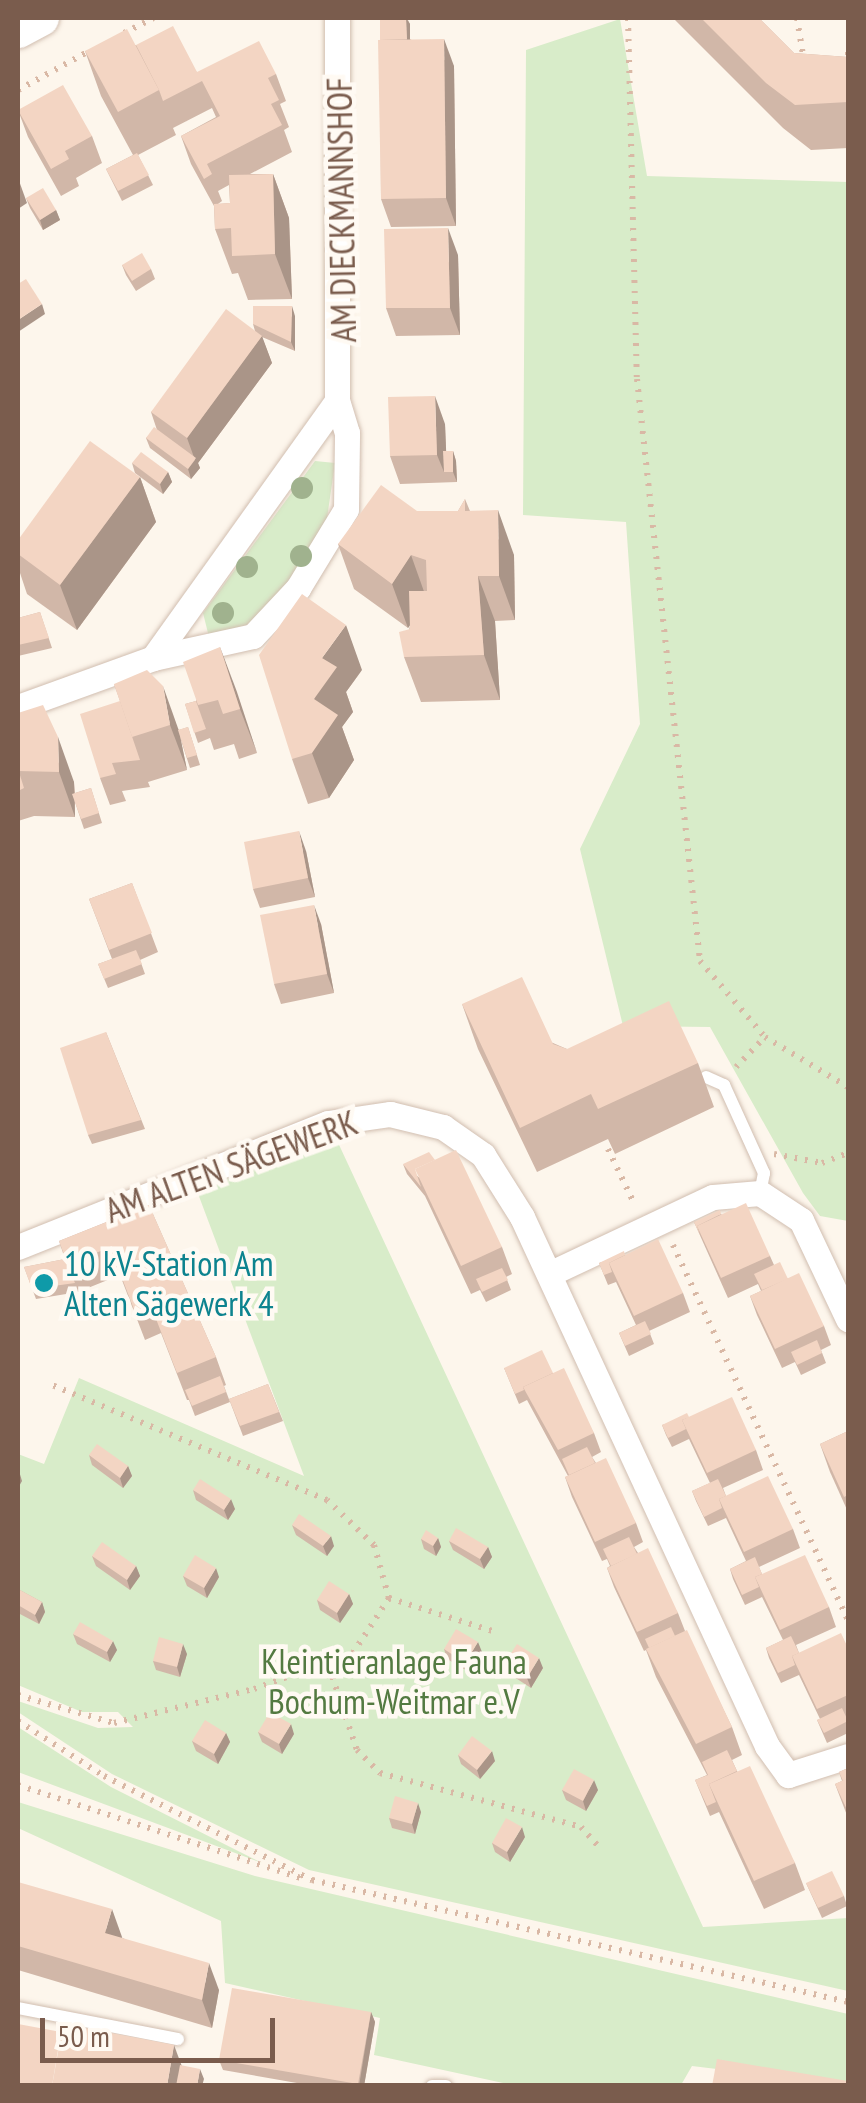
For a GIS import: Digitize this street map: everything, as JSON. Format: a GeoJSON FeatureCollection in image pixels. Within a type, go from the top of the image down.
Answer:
{"type":"FeatureCollection","features":[{"type":"Feature","properties":{"kind":"main road"},"geometry":{"type":"LineString","coordinates":[[18,30],[42,18]]}},
{"type":"Feature","properties":{"kind":"street","name":"AM DIECKMANNSHOF"},"geometry":{"type":"LineString","coordinates":[[18,708],[153,658],[253,636],[298,588],[346,509],[347,434],[337,401],[337,18]]}},
{"type":"Feature","properties":{"kind":"street"},"geometry":{"type":"LineString","coordinates":[[153,658],[337,401]]}},
{"type":"Feature","properties":{"kind":"street","name":"AM ALTEN SÄGEWERK"},"geometry":{"type":"LineString","coordinates":[[18,1246],[328,1123],[390,1114],[442,1127],[483,1155],[549,1274],[767,1746],[788,1775],[848,1756]]}},
{"type":"Feature","properties":{"kind":"street"},"geometry":{"type":"LineString","coordinates":[[549,1274],[713,1197],[760,1193],[801,1220],[848,1318]]}},
{"type":"Feature","properties":{"kind":"lane"},"geometry":{"type":"LineString","coordinates":[[712,1077],[758,1158],[760,1193]]}},
{"type":"Feature","properties":{"kind":"lane"},"geometry":{"type":"LineString","coordinates":[[18,2008],[178,2039]]}},
{"type":"Feature","properties":{"kind":"lane"},"geometry":{"type":"LineString","coordinates":[[432,2086],[446,2086]]}},
{"type":"Feature","properties":{"kind":"path"},"geometry":{"type":"LineString","coordinates":[[119,36],[153,18]]}},
{"type":"Feature","properties":{"kind":"path"},"geometry":{"type":"LineString","coordinates":[[628,18],[636,378],[700,961],[765,1037],[848,1088]]}},
{"type":"Feature","properties":{"kind":"path"},"geometry":{"type":"LineString","coordinates":[[797,18],[812,71]]}},
{"type":"Feature","properties":{"kind":"path"},"geometry":{"type":"LineString","coordinates":[[788,47],[800,34]]}},
{"type":"Feature","properties":{"kind":"path"},"geometry":{"type":"LineString","coordinates":[[18,90],[102,45]]}},
{"type":"Feature","properties":{"kind":"path"},"geometry":{"type":"LineString","coordinates":[[847,76],[848,46]]}},
{"type":"Feature","properties":{"kind":"path"},"geometry":{"type":"LineString","coordinates":[[712,1077],[755,1056],[765,1037]]}},
{"type":"Feature","properties":{"kind":"path"},"geometry":{"type":"LineString","coordinates":[[608,1148],[654,1226],[848,1620]]}},
{"type":"Feature","properties":{"kind":"path"},"geometry":{"type":"LineString","coordinates":[[758,1158],[784,1152],[822,1162],[848,1152]]}},
{"type":"Feature","properties":{"kind":"path"},"geometry":{"type":"LineString","coordinates":[[18,1695],[114,1723],[329,1667],[368,1642],[389,1598],[374,1544],[327,1500],[52,1386]]}},
{"type":"Feature","properties":{"kind":"path"},"geometry":{"type":"LineString","coordinates":[[389,1598],[499,1633]]}},
{"type":"Feature","properties":{"kind":"path"},"geometry":{"type":"LineString","coordinates":[[329,1667],[357,1750],[380,1773],[581,1827],[602,1850]]}},
{"type":"Feature","properties":{"kind":"path"},"geometry":{"type":"LineString","coordinates":[[18,1721],[104,1776],[312,1880]]}},
{"type":"Feature","properties":{"kind":"path"},"geometry":{"type":"LineString","coordinates":[[18,1785],[312,1880],[848,2002]]}},
{"type":"Feature","properties":{"kind":"green space"},"geometry":{"type":"Polygon","coordinates":[[[620,19],[647,176],[848,182],[848,1221],[820,1216],[803,1193],[710,1027],[623,1026],[580,849],[640,724],[626,522],[523,515],[526,50],[620,19]]]}},
{"type":"Feature","properties":{"kind":"green space"},"geometry":{"type":"Polygon","coordinates":[[[315,461],[335,463],[324,539],[253,623],[209,637],[203,613],[315,461]]]}},
{"type":"Feature","properties":{"kind":"green space","name":"Kleintieranlage Fauna Bochum-Weitmar e.V"},"geometry":{"type":"Polygon","coordinates":[[[334,1134],[703,1927],[848,1918],[848,1991],[309,1870],[112,1774],[18,1712],[18,1701],[98,1728],[133,1727],[118,1712],[82,1712],[18,1685],[18,1454],[44,1464],[79,1378],[304,1476],[197,1191],[334,1134]]]}},
{"type":"Feature","properties":{"kind":"green space"},"geometry":{"type":"Polygon","coordinates":[[[18,1727],[111,1787],[262,1863],[18,1772],[18,1727]]]}},
{"type":"Feature","properties":{"kind":"green space"},"geometry":{"type":"Polygon","coordinates":[[[18,1802],[255,1876],[848,2014],[848,2085],[692,2066],[681,2085],[512,2085],[374,2055],[380,2018],[225,1983],[221,1921],[18,1828],[18,1802]]]}},
{"type":"Feature","properties":{"kind":"building"},"geometry":{"type":"Polygon","coordinates":[[[380,18],[406,18],[407,39],[380,40],[380,18]]]}},
{"type":"Feature","properties":{"kind":"building"},"geometry":{"type":"Polygon","coordinates":[[[701,18],[759,18],[794,53],[848,57],[848,102],[795,105],[766,83],[701,18]]]}},
{"type":"Feature","properties":{"kind":"building"},"geometry":{"type":"Polygon","coordinates":[[[173,26],[197,72],[259,41],[276,74],[268,78],[279,100],[271,104],[282,125],[207,164],[212,174],[204,179],[181,136],[220,116],[202,81],[163,101],[136,45],[173,26]]]}},
{"type":"Feature","properties":{"kind":"building"},"geometry":{"type":"Polygon","coordinates":[[[127,29],[159,90],[118,112],[85,51],[127,29]]]}},
{"type":"Feature","properties":{"kind":"building"},"geometry":{"type":"Polygon","coordinates":[[[444,39],[446,198],[381,199],[378,40],[444,39]]]}},
{"type":"Feature","properties":{"kind":"building"},"geometry":{"type":"Polygon","coordinates":[[[63,85],[92,136],[65,151],[69,159],[51,169],[18,110],[63,85]]]}},
{"type":"Feature","properties":{"kind":"building"},"geometry":{"type":"Polygon","coordinates":[[[137,153],[149,175],[118,191],[106,169],[137,153]]]}},
{"type":"Feature","properties":{"kind":"building"},"geometry":{"type":"Polygon","coordinates":[[[273,174],[275,254],[232,256],[231,228],[215,229],[214,204],[230,203],[229,175],[273,174]]]}},
{"type":"Feature","properties":{"kind":"building"},"geometry":{"type":"Polygon","coordinates":[[[43,188],[56,210],[40,220],[26,198],[43,188]]]}},
{"type":"Feature","properties":{"kind":"building"},"geometry":{"type":"Polygon","coordinates":[[[448,228],[450,308],[386,308],[384,229],[448,228]]]}},
{"type":"Feature","properties":{"kind":"building"},"geometry":{"type":"Polygon","coordinates":[[[142,253],[151,269],[132,281],[122,265],[142,253]]]}},
{"type":"Feature","properties":{"kind":"building"},"geometry":{"type":"Polygon","coordinates":[[[26,279],[42,304],[18,320],[18,284],[26,279]]]}},
{"type":"Feature","properties":{"kind":"building"},"geometry":{"type":"Polygon","coordinates":[[[253,306],[292,306],[291,342],[253,324],[253,306]]]}},
{"type":"Feature","properties":{"kind":"building"},"geometry":{"type":"Polygon","coordinates":[[[226,309],[262,336],[187,438],[151,412],[226,309]]]}},
{"type":"Feature","properties":{"kind":"building"},"geometry":{"type":"Polygon","coordinates":[[[435,396],[437,455],[390,456],[388,397],[435,396]]]}},
{"type":"Feature","properties":{"kind":"building"},"geometry":{"type":"Polygon","coordinates":[[[154,427],[196,458],[188,469],[146,438],[154,427]]]}},
{"type":"Feature","properties":{"kind":"building"},"geometry":{"type":"Polygon","coordinates":[[[90,441],[140,477],[60,585],[18,554],[18,540],[90,441]]]}},
{"type":"Feature","properties":{"kind":"building"},"geometry":{"type":"Polygon","coordinates":[[[443,451],[453,451],[453,472],[444,472],[443,451]]]}},
{"type":"Feature","properties":{"kind":"building"},"geometry":{"type":"Polygon","coordinates":[[[141,452],[168,472],[160,484],[132,463],[141,452]]]}},
{"type":"Feature","properties":{"kind":"building"},"geometry":{"type":"Polygon","coordinates":[[[381,485],[417,511],[458,511],[465,499],[465,511],[498,510],[499,576],[478,576],[484,655],[404,657],[399,632],[410,629],[409,591],[427,591],[426,560],[411,555],[392,584],[338,544],[381,485]]]}},
{"type":"Feature","properties":{"kind":"building"},"geometry":{"type":"Polygon","coordinates":[[[302,594],[346,625],[322,658],[337,667],[314,699],[338,715],[312,753],[292,759],[259,655],[302,594]]]}},
{"type":"Feature","properties":{"kind":"building"},"geometry":{"type":"Polygon","coordinates":[[[40,612],[49,638],[18,645],[18,618],[40,612]]]}},
{"type":"Feature","properties":{"kind":"building"},"geometry":{"type":"Polygon","coordinates":[[[220,647],[240,709],[223,714],[218,700],[198,705],[183,662],[220,647]]]}},
{"type":"Feature","properties":{"kind":"building"},"geometry":{"type":"Polygon","coordinates":[[[147,670],[163,686],[170,725],[132,737],[114,684],[147,670]]]}},
{"type":"Feature","properties":{"kind":"building"},"geometry":{"type":"Polygon","coordinates":[[[120,701],[140,760],[112,763],[116,774],[100,778],[80,714],[120,701]]]}},
{"type":"Feature","properties":{"kind":"building"},"geometry":{"type":"Polygon","coordinates":[[[196,701],[206,729],[194,733],[185,704],[196,701]]]}},
{"type":"Feature","properties":{"kind":"building"},"geometry":{"type":"Polygon","coordinates":[[[43,705],[58,737],[59,772],[18,771],[18,713],[43,705]]]}},
{"type":"Feature","properties":{"kind":"building"},"geometry":{"type":"Polygon","coordinates":[[[188,727],[197,755],[187,758],[178,730],[188,727]]]}},
{"type":"Feature","properties":{"kind":"building"},"geometry":{"type":"Polygon","coordinates":[[[18,769],[24,788],[18,791],[18,769]]]}},
{"type":"Feature","properties":{"kind":"building"},"geometry":{"type":"Polygon","coordinates":[[[91,788],[99,813],[81,819],[72,794],[91,788]]]}},
{"type":"Feature","properties":{"kind":"building"},"geometry":{"type":"Polygon","coordinates":[[[299,831],[308,878],[253,889],[244,842],[299,831]]]}},
{"type":"Feature","properties":{"kind":"building"},"geometry":{"type":"Polygon","coordinates":[[[132,883],[152,933],[109,950],[89,899],[132,883]]]}},
{"type":"Feature","properties":{"kind":"building"},"geometry":{"type":"Polygon","coordinates":[[[314,905],[327,974],[274,984],[260,915],[314,905]]]}},
{"type":"Feature","properties":{"kind":"building"},"geometry":{"type":"Polygon","coordinates":[[[136,950],[142,964],[104,979],[98,964],[136,950]]]}},
{"type":"Feature","properties":{"kind":"building"},"geometry":{"type":"Polygon","coordinates":[[[522,977],[553,1044],[567,1049],[669,1001],[698,1063],[598,1109],[591,1094],[520,1128],[462,1004],[522,977]]]}},
{"type":"Feature","properties":{"kind":"building"},"geometry":{"type":"Polygon","coordinates":[[[106,1032],[141,1120],[88,1135],[60,1048],[106,1032]]]}},
{"type":"Feature","properties":{"kind":"building"},"geometry":{"type":"Polygon","coordinates":[[[456,1150],[502,1247],[461,1266],[415,1169],[456,1150]]]}},
{"type":"Feature","properties":{"kind":"building"},"geometry":{"type":"Polygon","coordinates":[[[429,1152],[435,1160],[415,1169],[421,1187],[403,1164],[429,1152]]]}},
{"type":"Feature","properties":{"kind":"building"},"geometry":{"type":"Polygon","coordinates":[[[746,1203],[770,1256],[721,1278],[697,1226],[746,1203]]]}},
{"type":"Feature","properties":{"kind":"building"},"geometry":{"type":"Polygon","coordinates":[[[149,1205],[216,1357],[177,1373],[151,1306],[135,1312],[110,1247],[68,1265],[59,1241],[149,1205]]]}},
{"type":"Feature","properties":{"kind":"building"},"geometry":{"type":"Polygon","coordinates":[[[720,1210],[721,1214],[697,1226],[700,1235],[694,1222],[720,1210]]]}},
{"type":"Feature","properties":{"kind":"building"},"geometry":{"type":"Polygon","coordinates":[[[658,1239],[683,1293],[634,1316],[609,1263],[658,1239]]]}},
{"type":"Feature","properties":{"kind":"building"},"geometry":{"type":"Polygon","coordinates":[[[624,1251],[625,1255],[609,1263],[612,1272],[604,1275],[599,1263],[624,1251]]]}},
{"type":"Feature","properties":{"kind":"building"},"geometry":{"type":"Polygon","coordinates":[[[65,1259],[75,1283],[32,1289],[24,1267],[65,1259]]]}},
{"type":"Feature","properties":{"kind":"building"},"geometry":{"type":"Polygon","coordinates":[[[780,1262],[788,1279],[762,1290],[754,1274],[780,1262]]]}},
{"type":"Feature","properties":{"kind":"building"},"geometry":{"type":"Polygon","coordinates":[[[502,1268],[508,1280],[482,1292],[476,1279],[502,1268]]]}},
{"type":"Feature","properties":{"kind":"building"},"geometry":{"type":"Polygon","coordinates":[[[799,1273],[824,1326],[775,1349],[750,1296],[799,1273]]]}},
{"type":"Feature","properties":{"kind":"building"},"geometry":{"type":"Polygon","coordinates":[[[645,1321],[651,1334],[625,1346],[619,1333],[645,1321]]]}},
{"type":"Feature","properties":{"kind":"building"},"geometry":{"type":"Polygon","coordinates":[[[817,1340],[822,1353],[797,1365],[791,1352],[817,1340]]]}},
{"type":"Feature","properties":{"kind":"building"},"geometry":{"type":"Polygon","coordinates":[[[542,1350],[553,1373],[515,1394],[504,1368],[542,1350]]]}},
{"type":"Feature","properties":{"kind":"building"},"geometry":{"type":"Polygon","coordinates":[[[564,1368],[594,1433],[558,1450],[523,1387],[564,1368]]]}},
{"type":"Feature","properties":{"kind":"building"},"geometry":{"type":"Polygon","coordinates":[[[220,1376],[226,1392],[192,1406],[185,1390],[220,1376]]]}},
{"type":"Feature","properties":{"kind":"building"},"geometry":{"type":"Polygon","coordinates":[[[268,1384],[279,1412],[240,1426],[229,1399],[268,1384]]]}},
{"type":"Feature","properties":{"kind":"building"},"geometry":{"type":"Polygon","coordinates":[[[732,1397],[756,1450],[707,1473],[682,1420],[732,1397]]]}},
{"type":"Feature","properties":{"kind":"building"},"geometry":{"type":"Polygon","coordinates":[[[687,1413],[689,1417],[682,1420],[686,1429],[668,1438],[662,1425],[687,1413]]]}},
{"type":"Feature","properties":{"kind":"building"},"geometry":{"type":"Polygon","coordinates":[[[848,1431],[848,1495],[844,1497],[820,1444],[848,1431]]]}},
{"type":"Feature","properties":{"kind":"building"},"geometry":{"type":"Polygon","coordinates":[[[97,1444],[128,1466],[120,1478],[89,1455],[97,1444]]]}},
{"type":"Feature","properties":{"kind":"building"},"geometry":{"type":"Polygon","coordinates":[[[587,1447],[595,1463],[569,1475],[562,1459],[587,1447]]]}},
{"type":"Feature","properties":{"kind":"building"},"geometry":{"type":"Polygon","coordinates":[[[606,1458],[636,1523],[595,1542],[565,1477],[606,1458]]]}},
{"type":"Feature","properties":{"kind":"building"},"geometry":{"type":"Polygon","coordinates":[[[768,1476],[793,1529],[744,1552],[719,1499],[768,1476]]]}},
{"type":"Feature","properties":{"kind":"building"},"geometry":{"type":"Polygon","coordinates":[[[200,1479],[231,1499],[224,1510],[193,1490],[200,1479]]]}},
{"type":"Feature","properties":{"kind":"building"},"geometry":{"type":"Polygon","coordinates":[[[718,1479],[726,1496],[719,1499],[722,1508],[704,1517],[692,1491],[718,1479]]]}},
{"type":"Feature","properties":{"kind":"building"},"geometry":{"type":"Polygon","coordinates":[[[299,1514],[331,1536],[323,1546],[292,1525],[299,1514]]]}},
{"type":"Feature","properties":{"kind":"building"},"geometry":{"type":"Polygon","coordinates":[[[456,1528],[488,1547],[480,1559],[449,1541],[456,1528]]]}},
{"type":"Feature","properties":{"kind":"building"},"geometry":{"type":"Polygon","coordinates":[[[426,1530],[438,1538],[433,1546],[421,1539],[426,1530]]]}},
{"type":"Feature","properties":{"kind":"building"},"geometry":{"type":"Polygon","coordinates":[[[629,1537],[637,1554],[611,1566],[603,1549],[629,1537]]]}},
{"type":"Feature","properties":{"kind":"building"},"geometry":{"type":"Polygon","coordinates":[[[102,1542],[136,1566],[127,1580],[92,1556],[102,1542]]]}},
{"type":"Feature","properties":{"kind":"building"},"geometry":{"type":"Polygon","coordinates":[[[648,1548],[678,1613],[637,1632],[607,1568],[648,1548]]]}},
{"type":"Feature","properties":{"kind":"building"},"geometry":{"type":"Polygon","coordinates":[[[195,1555],[216,1568],[204,1588],[183,1576],[195,1555]]]}},
{"type":"Feature","properties":{"kind":"building"},"geometry":{"type":"Polygon","coordinates":[[[805,1555],[829,1607],[780,1630],[755,1577],[805,1555]]]}},
{"type":"Feature","properties":{"kind":"building"},"geometry":{"type":"Polygon","coordinates":[[[755,1557],[762,1574],[755,1577],[759,1587],[742,1595],[730,1569],[755,1557]]]}},
{"type":"Feature","properties":{"kind":"building"},"geometry":{"type":"Polygon","coordinates":[[[329,1581],[349,1594],[337,1613],[317,1600],[329,1581]]]}},
{"type":"Feature","properties":{"kind":"building"},"geometry":{"type":"Polygon","coordinates":[[[18,1589],[42,1602],[35,1615],[18,1605],[18,1589]]]}},
{"type":"Feature","properties":{"kind":"building"},"geometry":{"type":"Polygon","coordinates":[[[80,1622],[113,1641],[107,1652],[73,1634],[80,1622]]]}},
{"type":"Feature","properties":{"kind":"building"},"geometry":{"type":"Polygon","coordinates":[[[671,1627],[675,1636],[649,1648],[645,1639],[671,1627]]]}},
{"type":"Feature","properties":{"kind":"building"},"geometry":{"type":"Polygon","coordinates":[[[456,1629],[478,1642],[465,1663],[444,1649],[456,1629]]]}},
{"type":"Feature","properties":{"kind":"building"},"geometry":{"type":"Polygon","coordinates":[[[687,1630],[732,1727],[696,1744],[646,1649],[687,1630]]]}},
{"type":"Feature","properties":{"kind":"building"},"geometry":{"type":"Polygon","coordinates":[[[841,1633],[848,1648],[848,1695],[817,1709],[792,1656],[841,1633]]]}},
{"type":"Feature","properties":{"kind":"building"},"geometry":{"type":"Polygon","coordinates":[[[791,1636],[799,1653],[792,1656],[795,1665],[778,1673],[766,1648],[791,1636]]]}},
{"type":"Feature","properties":{"kind":"building"},"geometry":{"type":"Polygon","coordinates":[[[159,1637],[183,1644],[177,1667],[153,1661],[159,1637]]]}},
{"type":"Feature","properties":{"kind":"building"},"geometry":{"type":"Polygon","coordinates":[[[517,1644],[539,1658],[527,1678],[504,1664],[517,1644]]]}},
{"type":"Feature","properties":{"kind":"building"},"geometry":{"type":"Polygon","coordinates":[[[842,1708],[848,1721],[824,1733],[817,1720],[842,1708]]]}},
{"type":"Feature","properties":{"kind":"building"},"geometry":{"type":"Polygon","coordinates":[[[270,1712],[291,1724],[279,1744],[258,1732],[270,1712]]]}},
{"type":"Feature","properties":{"kind":"building"},"geometry":{"type":"Polygon","coordinates":[[[205,1720],[226,1733],[214,1754],[192,1741],[205,1720]]]}},
{"type":"Feature","properties":{"kind":"building"},"geometry":{"type":"Polygon","coordinates":[[[472,1736],[492,1751],[477,1770],[458,1755],[472,1736]]]}},
{"type":"Feature","properties":{"kind":"building"},"geometry":{"type":"Polygon","coordinates":[[[727,1750],[737,1771],[709,1784],[716,1802],[707,1806],[695,1780],[708,1775],[702,1762],[727,1750]]]}},
{"type":"Feature","properties":{"kind":"building"},"geometry":{"type":"Polygon","coordinates":[[[750,1766],[795,1863],[754,1881],[709,1784],[750,1766]]]}},
{"type":"Feature","properties":{"kind":"building"},"geometry":{"type":"Polygon","coordinates":[[[848,1768],[848,1778],[843,1781],[839,1772],[848,1768]]]}},
{"type":"Feature","properties":{"kind":"building"},"geometry":{"type":"Polygon","coordinates":[[[574,1769],[594,1780],[583,1801],[562,1790],[574,1769]]]}},
{"type":"Feature","properties":{"kind":"building"},"geometry":{"type":"Polygon","coordinates":[[[848,1778],[848,1812],[835,1784],[848,1778]]]}},
{"type":"Feature","properties":{"kind":"building"},"geometry":{"type":"Polygon","coordinates":[[[395,1796],[418,1803],[412,1824],[389,1818],[395,1796]]]}},
{"type":"Feature","properties":{"kind":"building"},"geometry":{"type":"Polygon","coordinates":[[[506,1818],[522,1827],[507,1852],[492,1843],[506,1818]]]}},
{"type":"Feature","properties":{"kind":"building"},"geometry":{"type":"Polygon","coordinates":[[[832,1871],[844,1896],[818,1908],[806,1883],[832,1871]]]}},
{"type":"Feature","properties":{"kind":"building"},"geometry":{"type":"Polygon","coordinates":[[[18,1882],[112,1909],[105,1933],[209,1963],[202,2000],[18,1946],[18,1882]]]}},
{"type":"Feature","properties":{"kind":"building"},"geometry":{"type":"Polygon","coordinates":[[[232,1988],[371,2012],[358,2084],[219,2060],[232,1988]]]}},
{"type":"Feature","properties":{"kind":"building"},"geometry":{"type":"Polygon","coordinates":[[[18,2024],[61,2032],[52,2086],[18,2086],[18,2024]]]}},
{"type":"Feature","properties":{"kind":"building"},"geometry":{"type":"Polygon","coordinates":[[[63,2024],[174,2045],[167,2086],[52,2086],[63,2024]]]}},
{"type":"Feature","properties":{"kind":"building"},"geometry":{"type":"Polygon","coordinates":[[[717,2059],[848,2081],[848,2086],[712,2086],[717,2059]]]}},
{"type":"Feature","properties":{"kind":"building"},"geometry":{"type":"Polygon","coordinates":[[[180,2065],[200,2069],[197,2086],[176,2086],[180,2065]]]}},
{"type":"Feature","properties":{"kind":"place","name":"10 kV-Station Am Alten Sägewerk 4"},"geometry":{"type":"Point","coordinates":[44,1283]}}]}
